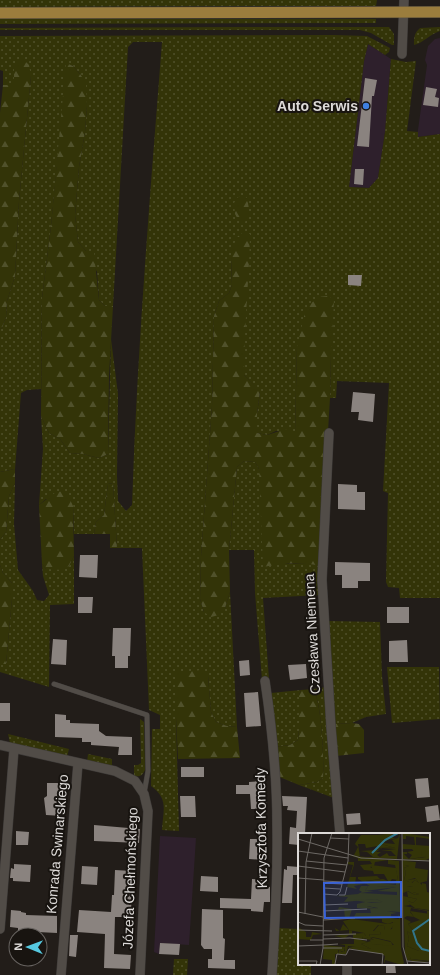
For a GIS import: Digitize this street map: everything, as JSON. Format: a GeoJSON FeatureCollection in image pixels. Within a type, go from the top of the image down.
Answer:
{"type":"FeatureCollection","features":[{"type":"Feature","properties":{"kind":"main road"},"geometry":{"type":"LineString","coordinates":[[0,13],[440,12]]}},
{"type":"Feature","properties":{"kind":"street"},"geometry":{"type":"LineString","coordinates":[[402,54],[404,0]]}},
{"type":"Feature","properties":{"kind":"street","name":"Czesława Niemena"},"geometry":{"type":"LineString","coordinates":[[329,433],[322,580],[331,727],[340,833]]}},
{"type":"Feature","properties":{"kind":"street","name":"Krzysztofa Komedy"},"geometry":{"type":"LineString","coordinates":[[265,681],[271,721],[278,826],[276,917],[272,975]]}},
{"type":"Feature","properties":{"kind":"street","name":"Józefa Chełmońskiego"},"geometry":{"type":"LineString","coordinates":[[0,745],[114,771],[135,781],[144,794],[148,811],[140,975]]}},
{"type":"Feature","properties":{"kind":"street"},"geometry":{"type":"LineString","coordinates":[[0,929],[14,749]]}},
{"type":"Feature","properties":{"kind":"street","name":"Konrada Swinarskiego"},"geometry":{"type":"LineString","coordinates":[[61,975],[78,763]]}},
{"type":"Feature","properties":{"kind":"lane"},"geometry":{"type":"LineString","coordinates":[[54,684],[147,715],[148,771],[144,794]]}},
{"type":"Feature","properties":{"kind":"shaded area"},"geometry":{"type":"Polygon","coordinates":[[[440,38],[440,134],[417,137],[427,65],[425,60],[428,46],[435,39],[440,38]]]}},
{"type":"Feature","properties":{"kind":"shaded area"},"geometry":{"type":"Polygon","coordinates":[[[368,44],[391,59],[385,132],[378,178],[369,188],[349,187],[364,61],[368,44]]]}},
{"type":"Feature","properties":{"kind":"shaded area"},"geometry":{"type":"Polygon","coordinates":[[[160,836],[196,838],[189,945],[160,943],[159,954],[154,952],[160,836]]]}},
{"type":"Feature","properties":{"kind":"green space"},"geometry":{"type":"Polygon","coordinates":[[[0,0],[377,0],[376,6],[0,7],[0,0]]]}},
{"type":"Feature","properties":{"kind":"green space"},"geometry":{"type":"Polygon","coordinates":[[[0,19],[376,19],[376,23],[0,24],[0,19]]]}},
{"type":"Feature","properties":{"kind":"green space"},"geometry":{"type":"Polygon","coordinates":[[[389,27],[394,34],[394,45],[371,33],[360,30],[0,30],[0,28],[389,27]]]}},
{"type":"Feature","properties":{"kind":"green space"},"geometry":{"type":"Polygon","coordinates":[[[440,27],[440,31],[414,45],[415,36],[420,28],[440,27]]]}},
{"type":"Feature","properties":{"kind":"green space"},"geometry":{"type":"Polygon","coordinates":[[[0,36],[367,36],[390,48],[389,52],[385,55],[368,44],[364,61],[349,187],[369,188],[378,178],[385,132],[391,59],[406,62],[416,61],[407,131],[418,132],[418,137],[440,134],[440,598],[400,598],[399,588],[388,587],[386,582],[388,493],[383,491],[389,383],[337,381],[336,398],[330,398],[331,355],[297,347],[295,433],[276,431],[267,435],[257,433],[257,414],[260,392],[244,375],[244,350],[231,256],[232,285],[229,293],[219,301],[214,316],[212,406],[201,557],[200,599],[204,612],[225,608],[230,592],[237,727],[227,726],[216,722],[211,712],[208,676],[176,718],[179,831],[162,830],[164,811],[163,800],[157,791],[151,786],[152,729],[160,729],[160,715],[149,710],[142,548],[117,548],[113,483],[108,484],[104,515],[96,522],[94,534],[74,534],[73,506],[46,499],[39,505],[43,449],[41,416],[49,433],[60,439],[70,453],[83,454],[99,458],[108,454],[111,339],[118,394],[118,501],[126,511],[132,505],[141,331],[162,42],[133,42],[128,47],[113,306],[105,306],[99,300],[97,272],[86,251],[78,242],[75,215],[79,167],[85,132],[87,106],[80,74],[73,66],[67,64],[51,226],[42,298],[41,389],[27,390],[21,393],[15,469],[0,472],[0,329],[2,328],[6,317],[7,301],[15,276],[19,201],[31,76],[14,68],[14,85],[3,85],[3,71],[0,70],[0,36]]]}},
{"type":"Feature","properties":{"kind":"green space"},"geometry":{"type":"Polygon","coordinates":[[[17,60],[24,60],[29,65],[31,76],[19,201],[15,276],[7,301],[6,317],[2,328],[0,329],[0,113],[3,85],[14,85],[14,67],[17,60]]]}},
{"type":"Feature","properties":{"kind":"green space"},"geometry":{"type":"Polygon","coordinates":[[[66,63],[73,66],[86,83],[87,106],[85,132],[79,167],[75,215],[78,242],[86,251],[94,252],[99,300],[105,306],[113,306],[109,376],[108,454],[99,458],[83,454],[70,453],[60,439],[49,433],[41,416],[42,298],[51,226],[66,63]]]}},
{"type":"Feature","properties":{"kind":"green space"},"geometry":{"type":"Polygon","coordinates":[[[242,195],[247,198],[249,209],[248,220],[244,222],[239,221],[235,214],[234,203],[237,198],[242,195]]]}},
{"type":"Feature","properties":{"kind":"green space"},"geometry":{"type":"Polygon","coordinates":[[[242,233],[250,234],[244,375],[260,391],[257,414],[257,433],[267,435],[286,429],[295,432],[297,347],[306,308],[318,297],[328,296],[334,299],[320,566],[298,563],[263,567],[259,469],[255,462],[244,461],[237,467],[229,550],[230,592],[225,608],[219,615],[211,617],[204,612],[200,599],[201,557],[212,406],[214,316],[219,301],[229,293],[232,285],[231,256],[236,238],[242,233]]]}},
{"type":"Feature","properties":{"kind":"green space"},"geometry":{"type":"Polygon","coordinates":[[[244,461],[255,462],[259,469],[283,564],[308,563],[320,566],[320,595],[263,598],[269,679],[262,680],[255,593],[254,550],[229,550],[237,467],[244,461]]]}},
{"type":"Feature","properties":{"kind":"green space"},"geometry":{"type":"Polygon","coordinates":[[[15,469],[15,483],[9,496],[6,532],[0,540],[0,472],[15,469]]]}},
{"type":"Feature","properties":{"kind":"green space"},"geometry":{"type":"Polygon","coordinates":[[[15,483],[14,524],[18,570],[33,591],[37,600],[44,601],[49,595],[43,576],[42,564],[46,569],[69,566],[74,556],[74,604],[50,605],[49,687],[0,672],[0,664],[6,664],[12,583],[3,573],[0,565],[0,540],[6,532],[9,496],[15,483]]]}},
{"type":"Feature","properties":{"kind":"green space"},"geometry":{"type":"Polygon","coordinates":[[[113,483],[117,548],[110,548],[110,534],[94,534],[96,522],[104,515],[108,484],[113,483]]]}},
{"type":"Feature","properties":{"kind":"green space"},"geometry":{"type":"Polygon","coordinates":[[[66,491],[73,506],[74,556],[69,566],[63,570],[46,569],[42,564],[39,505],[56,492],[66,491]]]}},
{"type":"Feature","properties":{"kind":"green space"},"geometry":{"type":"Polygon","coordinates":[[[0,565],[3,573],[12,583],[6,664],[0,664],[0,565]]]}},
{"type":"Feature","properties":{"kind":"green space"},"geometry":{"type":"Polygon","coordinates":[[[327,621],[380,622],[382,676],[386,714],[366,717],[352,723],[335,724],[327,621]]]}},
{"type":"Feature","properties":{"kind":"green space"},"geometry":{"type":"Polygon","coordinates":[[[387,667],[439,667],[440,719],[392,723],[387,667]]]}},
{"type":"Feature","properties":{"kind":"green space"},"geometry":{"type":"Polygon","coordinates":[[[201,670],[208,676],[211,712],[216,722],[227,726],[237,727],[240,758],[178,759],[176,718],[177,673],[201,670]]]}},
{"type":"Feature","properties":{"kind":"green space"},"geometry":{"type":"Polygon","coordinates":[[[326,687],[334,798],[299,785],[317,782],[323,778],[321,720],[314,689],[326,687]]]}},
{"type":"Feature","properties":{"kind":"green space"},"geometry":{"type":"Polygon","coordinates":[[[314,689],[321,720],[323,778],[317,782],[299,785],[277,776],[275,747],[290,745],[298,740],[299,695],[301,690],[314,689]]]}},
{"type":"Feature","properties":{"kind":"green space"},"geometry":{"type":"Polygon","coordinates":[[[301,690],[299,695],[298,740],[290,745],[275,747],[271,693],[301,690]]]}},
{"type":"Feature","properties":{"kind":"green space"},"geometry":{"type":"Polygon","coordinates":[[[140,719],[144,722],[145,770],[141,776],[134,776],[134,765],[141,763],[140,719]]]}},
{"type":"Feature","properties":{"kind":"green space"},"geometry":{"type":"Polygon","coordinates":[[[335,724],[359,724],[364,730],[364,753],[336,756],[335,724]]]}},
{"type":"Feature","properties":{"kind":"green space"},"geometry":{"type":"Polygon","coordinates":[[[8,734],[69,749],[67,757],[10,743],[8,734]]]}},
{"type":"Feature","properties":{"kind":"green space"},"geometry":{"type":"Polygon","coordinates":[[[88,754],[112,759],[112,768],[87,762],[88,754]]]}},
{"type":"Feature","properties":{"kind":"green space"},"geometry":{"type":"Polygon","coordinates":[[[278,928],[298,929],[298,965],[311,965],[311,975],[276,975],[278,928]]]}},
{"type":"Feature","properties":{"kind":"green space"},"geometry":{"type":"Polygon","coordinates":[[[174,959],[188,959],[187,975],[173,975],[174,959]]]}},
{"type":"Feature","properties":{"kind":"building"},"geometry":{"type":"Polygon","coordinates":[[[365,78],[377,80],[374,96],[372,96],[369,147],[357,146],[365,78]]]}},
{"type":"Feature","properties":{"kind":"building"},"geometry":{"type":"Polygon","coordinates":[[[426,87],[437,89],[435,97],[439,98],[438,107],[423,105],[426,87]]]}},
{"type":"Feature","properties":{"kind":"building"},"geometry":{"type":"Polygon","coordinates":[[[355,169],[364,169],[363,185],[354,184],[355,169]]]}},
{"type":"Feature","properties":{"kind":"building"},"geometry":{"type":"Polygon","coordinates":[[[348,275],[362,275],[361,286],[348,285],[348,275]]]}},
{"type":"Feature","properties":{"kind":"building"},"geometry":{"type":"Polygon","coordinates":[[[353,392],[375,394],[373,422],[358,420],[359,412],[351,412],[353,392]]]}},
{"type":"Feature","properties":{"kind":"building"},"geometry":{"type":"Polygon","coordinates":[[[338,484],[357,485],[357,492],[365,492],[365,510],[338,509],[338,484]]]}},
{"type":"Feature","properties":{"kind":"building"},"geometry":{"type":"Polygon","coordinates":[[[80,555],[98,555],[97,578],[79,577],[80,555]]]}},
{"type":"Feature","properties":{"kind":"building"},"geometry":{"type":"Polygon","coordinates":[[[335,562],[370,563],[370,581],[358,581],[358,588],[342,588],[342,575],[335,575],[335,562]]]}},
{"type":"Feature","properties":{"kind":"building"},"geometry":{"type":"Polygon","coordinates":[[[78,597],[93,597],[92,613],[78,613],[78,597]]]}},
{"type":"Feature","properties":{"kind":"building"},"geometry":{"type":"Polygon","coordinates":[[[387,607],[409,607],[409,623],[387,623],[387,607]]]}},
{"type":"Feature","properties":{"kind":"building"},"geometry":{"type":"Polygon","coordinates":[[[113,628],[131,628],[128,668],[115,668],[115,656],[112,656],[113,628]]]}},
{"type":"Feature","properties":{"kind":"building"},"geometry":{"type":"Polygon","coordinates":[[[53,639],[67,640],[66,665],[51,664],[53,639]]]}},
{"type":"Feature","properties":{"kind":"building"},"geometry":{"type":"Polygon","coordinates":[[[407,640],[408,662],[389,662],[389,641],[407,640]]]}},
{"type":"Feature","properties":{"kind":"building"},"geometry":{"type":"Polygon","coordinates":[[[249,660],[250,675],[240,676],[239,661],[249,660]]]}},
{"type":"Feature","properties":{"kind":"building"},"geometry":{"type":"Polygon","coordinates":[[[306,664],[307,678],[290,680],[288,665],[306,664]]]}},
{"type":"Feature","properties":{"kind":"building"},"geometry":{"type":"Polygon","coordinates":[[[258,692],[261,726],[246,727],[244,693],[258,692]]]}},
{"type":"Feature","properties":{"kind":"building"},"geometry":{"type":"Polygon","coordinates":[[[0,703],[10,703],[10,721],[0,721],[0,703]]]}},
{"type":"Feature","properties":{"kind":"building"},"geometry":{"type":"Polygon","coordinates":[[[55,714],[66,715],[66,720],[70,720],[70,723],[99,724],[99,731],[106,736],[132,737],[132,755],[118,755],[119,747],[91,745],[91,742],[82,742],[82,738],[55,737],[55,714]]]}},
{"type":"Feature","properties":{"kind":"building"},"geometry":{"type":"Polygon","coordinates":[[[181,767],[204,767],[204,777],[181,777],[181,767]]]}},
{"type":"Feature","properties":{"kind":"building"},"geometry":{"type":"Polygon","coordinates":[[[428,778],[430,797],[417,798],[415,779],[428,778]]]}},
{"type":"Feature","properties":{"kind":"building"},"geometry":{"type":"Polygon","coordinates":[[[261,781],[262,795],[266,794],[267,809],[251,809],[250,794],[236,794],[236,785],[249,785],[249,782],[261,781]]]}},
{"type":"Feature","properties":{"kind":"building"},"geometry":{"type":"Polygon","coordinates":[[[47,783],[64,783],[63,816],[46,815],[44,798],[47,796],[47,783]]]}},
{"type":"Feature","properties":{"kind":"building"},"geometry":{"type":"Polygon","coordinates":[[[180,796],[195,796],[196,817],[181,817],[180,796]]]}},
{"type":"Feature","properties":{"kind":"building"},"geometry":{"type":"Polygon","coordinates":[[[282,796],[307,797],[305,833],[298,833],[298,845],[289,844],[290,827],[296,828],[297,811],[287,810],[288,806],[283,806],[282,796]]]}},
{"type":"Feature","properties":{"kind":"building"},"geometry":{"type":"Polygon","coordinates":[[[438,805],[440,820],[427,822],[425,807],[438,805]]]}},
{"type":"Feature","properties":{"kind":"building"},"geometry":{"type":"Polygon","coordinates":[[[360,813],[361,824],[347,825],[346,814],[360,813]]]}},
{"type":"Feature","properties":{"kind":"building"},"geometry":{"type":"Polygon","coordinates":[[[94,825],[140,829],[139,843],[94,841],[94,825]]]}},
{"type":"Feature","properties":{"kind":"building"},"geometry":{"type":"Polygon","coordinates":[[[16,831],[29,832],[28,845],[16,845],[16,831]]]}},
{"type":"Feature","properties":{"kind":"building"},"geometry":{"type":"Polygon","coordinates":[[[250,839],[264,839],[263,860],[249,859],[250,839]]]}},
{"type":"Feature","properties":{"kind":"building"},"geometry":{"type":"Polygon","coordinates":[[[14,864],[31,865],[30,882],[13,881],[13,878],[10,878],[11,868],[14,869],[14,864]]]}},
{"type":"Feature","properties":{"kind":"building"},"geometry":{"type":"Polygon","coordinates":[[[82,866],[98,867],[97,885],[81,884],[82,866]]]}},
{"type":"Feature","properties":{"kind":"building"},"geometry":{"type":"Polygon","coordinates":[[[287,866],[298,867],[298,875],[293,875],[292,903],[282,903],[284,869],[287,870],[287,866]]]}},
{"type":"Feature","properties":{"kind":"building"},"geometry":{"type":"Polygon","coordinates":[[[115,870],[132,871],[131,917],[115,917],[114,954],[131,955],[130,969],[104,968],[105,934],[77,932],[79,910],[111,912],[112,895],[114,895],[115,870]]]}},
{"type":"Feature","properties":{"kind":"building"},"geometry":{"type":"Polygon","coordinates":[[[201,876],[218,877],[218,892],[200,891],[201,876]]]}},
{"type":"Feature","properties":{"kind":"building"},"geometry":{"type":"Polygon","coordinates":[[[252,879],[265,880],[264,886],[270,887],[270,902],[264,902],[263,912],[251,911],[251,909],[220,908],[220,898],[251,899],[252,879]]]}},
{"type":"Feature","properties":{"kind":"building"},"geometry":{"type":"Polygon","coordinates":[[[202,909],[223,910],[223,938],[225,939],[224,960],[235,960],[235,969],[208,968],[208,959],[212,959],[212,949],[204,949],[201,945],[202,909]]]}},
{"type":"Feature","properties":{"kind":"building"},"geometry":{"type":"Polygon","coordinates":[[[11,910],[21,911],[26,913],[26,915],[57,916],[57,933],[48,933],[48,927],[10,927],[11,910]]]}},
{"type":"Feature","properties":{"kind":"building"},"geometry":{"type":"Polygon","coordinates":[[[70,935],[78,935],[76,957],[69,956],[70,935]]]}},
{"type":"Feature","properties":{"kind":"building"},"geometry":{"type":"Polygon","coordinates":[[[160,943],[180,944],[179,955],[159,954],[160,943]]]}},
{"type":"Feature","properties":{"kind":"building"},"geometry":{"type":"Polygon","coordinates":[[[386,965],[395,965],[396,973],[386,973],[386,965]]]}},
{"type":"Feature","properties":{"kind":"place","name":"Auto Serwis"},"geometry":{"type":"Point","coordinates":[366,106]}}]}
